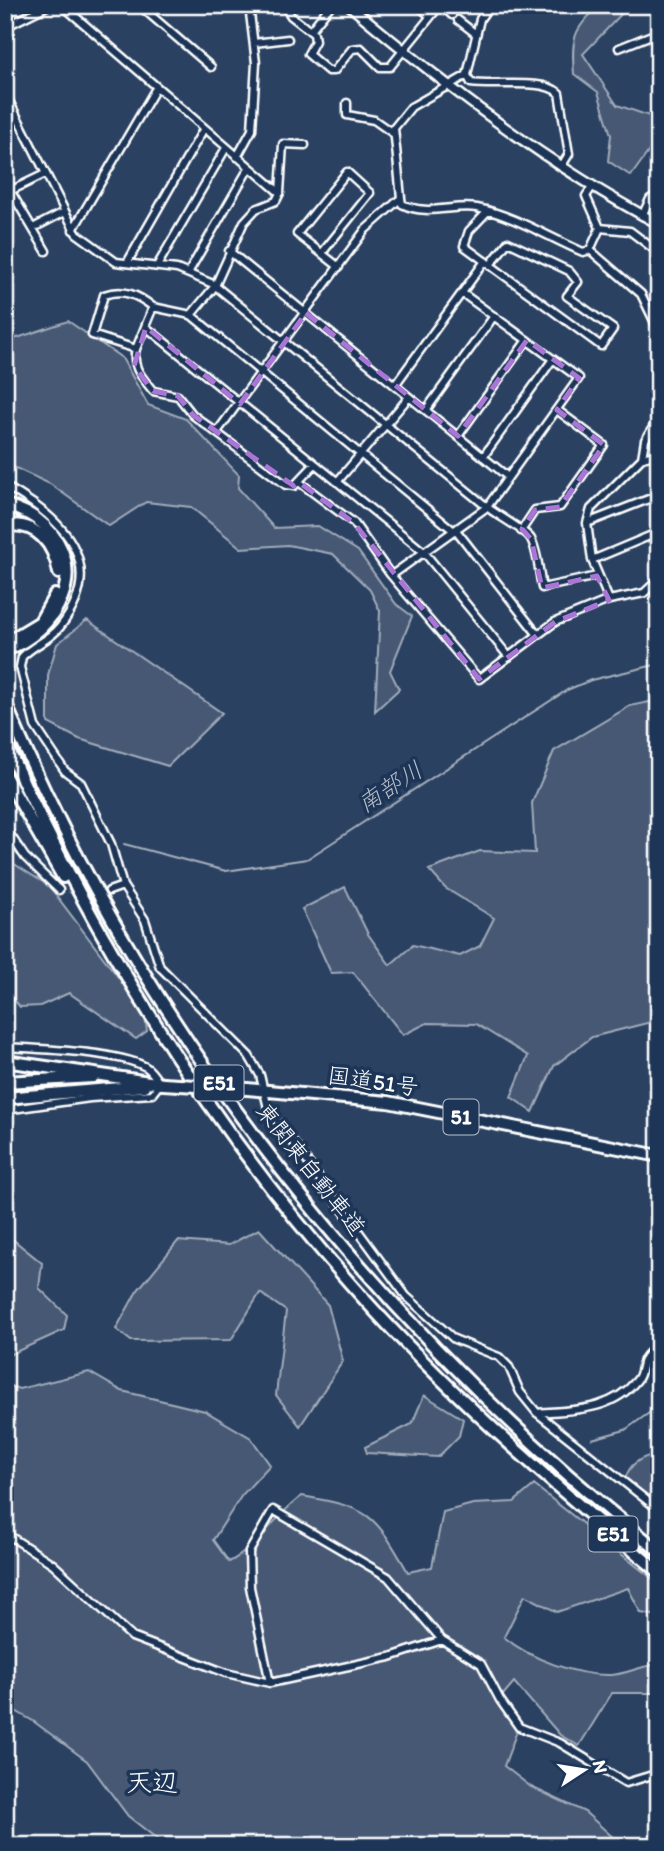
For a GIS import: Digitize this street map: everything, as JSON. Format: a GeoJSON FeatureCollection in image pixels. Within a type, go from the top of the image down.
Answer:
{"type":"FeatureCollection","features":[{"type":"Feature","properties":{"kind":"highway"},"geometry":{"type":"LineString","coordinates":[[5,504],[32,516],[53,535],[63,556],[66,580],[61,601],[50,622],[34,637],[7,646]]}},
{"type":"Feature","properties":{"kind":"highway"},"geometry":{"type":"LineString","coordinates":[[5,526],[27,527],[42,535],[54,554],[59,578],[53,602],[45,615],[7,646]]}},
{"type":"Feature","properties":{"kind":"highway","name":"東関東自動車道"},"geometry":{"type":"LineString","coordinates":[[6,704],[59,821],[150,982],[207,1067],[318,1216],[430,1344],[502,1416],[659,1551]]}},
{"type":"Feature","properties":{"kind":"highway","name":"東関東自動車道"},"geometry":{"type":"LineString","coordinates":[[5,742],[88,910],[169,1044],[243,1151],[374,1310],[491,1427],[659,1572]]}},
{"type":"Feature","properties":{"kind":"highway"},"geometry":{"type":"LineString","coordinates":[[5,776],[62,876],[88,910]]}},
{"type":"Feature","properties":{"kind":"highway","name":"国道51号"},"geometry":{"type":"LineString","coordinates":[[5,1061],[162,1084],[388,1102],[659,1156]]}},
{"type":"Feature","properties":{"kind":"highway"},"geometry":{"type":"LineString","coordinates":[[5,1082],[104,1075]]}},
{"type":"Feature","properties":{"kind":"highway"},"geometry":{"type":"LineString","coordinates":[[63,1080],[133,1086]]}},
{"type":"Feature","properties":{"kind":"highway","name":"国道51号"},"geometry":{"type":"LineString","coordinates":[[5,1098],[162,1084]]}},
{"type":"Feature","properties":{"kind":"street"},"geometry":{"type":"LineString","coordinates":[[5,27],[49,5]]}},
{"type":"Feature","properties":{"kind":"street"},"geometry":{"type":"LineString","coordinates":[[139,5],[211,67]]}},
{"type":"Feature","properties":{"kind":"street"},"geometry":{"type":"LineString","coordinates":[[237,157],[253,130],[254,43],[249,5]]}},
{"type":"Feature","properties":{"kind":"street"},"geometry":{"type":"LineString","coordinates":[[284,5],[310,31],[315,41],[309,54],[328,72],[334,71],[352,49],[361,48],[385,69],[440,5],[476,34]]}},
{"type":"Feature","properties":{"kind":"street"},"geometry":{"type":"LineString","coordinates":[[310,31],[331,5]]}},
{"type":"Feature","properties":{"kind":"street"},"geometry":{"type":"LineString","coordinates":[[349,5],[446,86],[561,167],[659,224]]}},
{"type":"Feature","properties":{"kind":"street"},"geometry":{"type":"LineString","coordinates":[[418,5],[430,16]]}},
{"type":"Feature","properties":{"kind":"street"},"geometry":{"type":"LineString","coordinates":[[490,5],[480,19],[467,75],[471,83],[492,86],[542,84],[559,93],[569,154],[561,167]]}},
{"type":"Feature","properties":{"kind":"street"},"geometry":{"type":"LineString","coordinates":[[65,6],[203,130],[280,194]]}},
{"type":"Feature","properties":{"kind":"street"},"geometry":{"type":"LineString","coordinates":[[619,48],[659,32]]}},
{"type":"Feature","properties":{"kind":"street"},"geometry":{"type":"LineString","coordinates":[[254,43],[288,39]]}},
{"type":"Feature","properties":{"kind":"street"},"geometry":{"type":"LineString","coordinates":[[467,75],[403,115],[394,128],[401,169],[402,204],[409,208],[433,212],[456,208],[488,211],[583,252],[590,250],[600,228],[586,196],[592,187]]}},
{"type":"Feature","properties":{"kind":"street"},"geometry":{"type":"LineString","coordinates":[[74,230],[156,88]]}},
{"type":"Feature","properties":{"kind":"street"},"geometry":{"type":"LineString","coordinates":[[5,93],[74,230],[109,259],[157,266],[188,274],[215,286],[487,507],[531,539],[542,588],[597,576]]}},
{"type":"Feature","properties":{"kind":"street"},"geometry":{"type":"LineString","coordinates":[[347,103],[347,115],[374,120],[394,134]]}},
{"type":"Feature","properties":{"kind":"street"},"geometry":{"type":"LineString","coordinates":[[127,263],[203,130]]}},
{"type":"Feature","properties":{"kind":"street"},"geometry":{"type":"LineString","coordinates":[[191,315],[215,286],[229,251],[251,213],[276,201],[280,194],[283,144],[304,145]]}},
{"type":"Feature","properties":{"kind":"street"},"geometry":{"type":"LineString","coordinates":[[157,266],[226,148]]}},
{"type":"Feature","properties":{"kind":"street"},"geometry":{"type":"LineString","coordinates":[[188,274],[249,168]]}},
{"type":"Feature","properties":{"kind":"street"},"geometry":{"type":"LineString","coordinates":[[322,253],[370,193],[347,172],[297,234],[339,267]]}},
{"type":"Feature","properties":{"kind":"street"},"geometry":{"type":"LineString","coordinates":[[10,191],[45,174]]}},
{"type":"Feature","properties":{"kind":"street"},"geometry":{"type":"LineString","coordinates":[[5,182],[46,251]]}},
{"type":"Feature","properties":{"kind":"street"},"geometry":{"type":"LineString","coordinates":[[642,215],[650,199],[659,194]]}},
{"type":"Feature","properties":{"kind":"street"},"geometry":{"type":"LineString","coordinates":[[217,432],[365,230],[401,198]]}},
{"type":"Feature","properties":{"kind":"street"},"geometry":{"type":"LineString","coordinates":[[396,385],[462,293],[487,263],[508,242],[569,271],[578,282],[567,296],[613,329],[601,346],[487,263],[464,246],[464,240],[488,211]]}},
{"type":"Feature","properties":{"kind":"street"},"geometry":{"type":"LineString","coordinates":[[33,228],[64,212]]}},
{"type":"Feature","properties":{"kind":"street"},"geometry":{"type":"LineString","coordinates":[[600,228],[630,231],[659,253]]}},
{"type":"Feature","properties":{"kind":"street"},"geometry":{"type":"LineString","coordinates":[[590,250],[640,295],[656,319],[659,331]]}},
{"type":"Feature","properties":{"kind":"street"},"geometry":{"type":"LineString","coordinates":[[229,251],[508,477]]}},
{"type":"Feature","properties":{"kind":"street"},"geometry":{"type":"LineString","coordinates":[[136,349],[92,335],[104,295],[125,292],[136,295],[153,307],[191,315],[455,530],[538,635]]}},
{"type":"Feature","properties":{"kind":"street"},"geometry":{"type":"LineString","coordinates":[[392,575],[487,507],[579,378],[462,293]]}},
{"type":"Feature","properties":{"kind":"street"},"geometry":{"type":"LineString","coordinates":[[153,307],[136,349],[134,366],[153,391],[178,396],[193,415],[286,485],[294,486],[315,464]]}},
{"type":"Feature","properties":{"kind":"street"},"geometry":{"type":"LineString","coordinates":[[426,410],[494,316]]}},
{"type":"Feature","properties":{"kind":"street"},"geometry":{"type":"LineString","coordinates":[[146,327],[424,552],[509,656]]}},
{"type":"Feature","properties":{"kind":"street"},"geometry":{"type":"LineString","coordinates":[[458,436],[527,340]]}},
{"type":"Feature","properties":{"kind":"street"},"geometry":{"type":"LineString","coordinates":[[483,457],[553,359]]}},
{"type":"Feature","properties":{"kind":"street"},"geometry":{"type":"LineString","coordinates":[[337,482],[409,397]]}},
{"type":"Feature","properties":{"kind":"street"},"geometry":{"type":"LineString","coordinates":[[521,531],[535,510],[560,506],[604,445],[557,410]]}},
{"type":"Feature","properties":{"kind":"street"},"geometry":{"type":"LineString","coordinates":[[609,600],[592,559],[587,523],[591,509],[642,457],[645,440],[659,418]]}},
{"type":"Feature","properties":{"kind":"street"},"geometry":{"type":"LineString","coordinates":[[642,457],[659,454]]}},
{"type":"Feature","properties":{"kind":"street"},"geometry":{"type":"LineString","coordinates":[[299,482],[354,523],[392,575],[479,679],[555,622],[609,600],[644,593],[659,579]]}},
{"type":"Feature","properties":{"kind":"street"},"geometry":{"type":"LineString","coordinates":[[5,486],[52,516],[66,532],[78,558],[79,581],[74,605],[58,631],[22,657],[20,667],[35,726],[65,771],[81,783],[111,845],[123,887],[145,920],[165,974],[249,1056],[260,1075],[268,1108],[406,1296],[454,1339],[499,1357],[509,1367],[520,1392],[537,1413],[659,1510]]}},
{"type":"Feature","properties":{"kind":"street"},"geometry":{"type":"LineString","coordinates":[[587,523],[659,495]]}},
{"type":"Feature","properties":{"kind":"street"},"geometry":{"type":"LineString","coordinates":[[592,559],[659,532]]}},
{"type":"Feature","properties":{"kind":"street"},"geometry":{"type":"LineString","coordinates":[[5,827],[25,857],[59,890]]}},
{"type":"Feature","properties":{"kind":"street"},"geometry":{"type":"LineString","coordinates":[[109,891],[123,887]]}},
{"type":"Feature","properties":{"kind":"street"},"geometry":{"type":"LineString","coordinates":[[5,1047],[66,1052],[130,1063],[145,1067],[162,1084],[152,1094],[90,1098],[5,1110]]}},
{"type":"Feature","properties":{"kind":"street"},"geometry":{"type":"LineString","coordinates":[[537,1413],[596,1407],[625,1394],[640,1377],[645,1358],[659,1344]]}},
{"type":"Feature","properties":{"kind":"street"},"geometry":{"type":"LineString","coordinates":[[270,1683],[250,1587],[249,1552],[273,1510],[388,1577],[442,1640],[481,1664],[519,1727],[561,1743],[625,1783],[659,1773]]}},
{"type":"Feature","properties":{"kind":"street"},"geometry":{"type":"LineString","coordinates":[[5,1533],[53,1564],[132,1637],[226,1673],[270,1683],[390,1657],[442,1640]]}},
{"type":"Feature","properties":{"kind":"highlighted area"},"geometry":{"type":"Polygon","coordinates":[[[306,313],[458,436],[527,340],[579,378],[557,410],[604,445],[560,507],[535,510],[522,529],[531,539],[542,588],[597,576],[609,600],[555,622],[479,679],[354,523],[299,482],[294,486],[193,415],[178,396],[153,391],[134,366],[146,327],[240,404],[306,313]]]}},
{"type":"Feature","properties":{"kind":"shaded area"},"geometry":{"type":"Polygon","coordinates":[[[601,5],[630,5],[583,54],[617,105],[649,116],[659,111],[659,137],[631,176],[608,161],[611,135],[598,92],[574,74],[573,52],[576,35],[579,28],[601,5]]]}},
{"type":"Feature","properties":{"kind":"shaded area"},"geometry":{"type":"Polygon","coordinates":[[[68,321],[122,358],[148,405],[186,419],[239,475],[238,488],[274,528],[318,526],[358,551],[396,604],[412,616],[390,671],[399,689],[375,711],[380,611],[370,590],[333,554],[288,545],[241,548],[191,507],[146,502],[109,526],[50,484],[5,463],[5,342],[68,321]]]}},
{"type":"Feature","properties":{"kind":"shaded area"},"geometry":{"type":"Polygon","coordinates":[[[87,620],[222,713],[168,766],[79,739],[48,723],[48,675],[57,644],[87,620]]]}},
{"type":"Feature","properties":{"kind":"shaded area"},"geometry":{"type":"Polygon","coordinates":[[[659,700],[659,1020],[592,1037],[554,1066],[533,1112],[511,1097],[528,1056],[476,1024],[427,1023],[403,1035],[353,972],[331,973],[302,909],[345,887],[368,934],[390,965],[413,945],[460,956],[480,946],[494,918],[445,888],[429,870],[480,851],[535,853],[532,803],[554,751],[630,706],[659,700]]]}},
{"type":"Feature","properties":{"kind":"shaded area"},"geometry":{"type":"Polygon","coordinates":[[[8,860],[49,886],[134,998],[145,1017],[147,1031],[136,1039],[69,993],[40,1006],[20,1007],[5,989],[5,862],[8,860]]]}},
{"type":"Feature","properties":{"kind":"shaded area"},"geometry":{"type":"Polygon","coordinates":[[[5,1195],[9,1198],[5,1233],[5,1195]]]}},
{"type":"Feature","properties":{"kind":"shaded area"},"geometry":{"type":"Polygon","coordinates":[[[259,1229],[328,1305],[343,1361],[300,1426],[276,1395],[286,1311],[260,1293],[231,1340],[131,1341],[116,1329],[137,1291],[178,1241],[229,1245],[259,1229]]]}},
{"type":"Feature","properties":{"kind":"shaded area"},"geometry":{"type":"Polygon","coordinates":[[[5,1233],[42,1263],[39,1288],[67,1315],[64,1330],[9,1355],[5,1354],[5,1233]]]}},
{"type":"Feature","properties":{"kind":"shaded area"},"geometry":{"type":"Polygon","coordinates":[[[89,1372],[122,1391],[205,1411],[251,1438],[270,1465],[242,1495],[213,1540],[229,1562],[249,1548],[302,1496],[342,1505],[368,1516],[387,1537],[408,1572],[432,1567],[443,1512],[473,1504],[514,1502],[534,1485],[659,1584],[659,1616],[641,1613],[628,1588],[557,1612],[525,1595],[504,1637],[540,1659],[584,1673],[611,1675],[659,1664],[659,1693],[612,1693],[579,1746],[560,1735],[514,1682],[502,1696],[520,1723],[504,1766],[531,1787],[585,1812],[616,1840],[617,1846],[166,1846],[128,1816],[87,1761],[33,1721],[5,1705],[5,1384],[19,1389],[89,1372]]]}},
{"type":"Feature","properties":{"kind":"shaded area"},"geometry":{"type":"Polygon","coordinates":[[[424,1395],[463,1419],[459,1436],[438,1457],[367,1453],[365,1447],[412,1424],[424,1395]]]}},
{"type":"Feature","properties":{"kind":"shaded area"},"geometry":{"type":"Polygon","coordinates":[[[659,1454],[659,1506],[625,1480],[637,1461],[659,1454]]]}},
{"type":"Feature","properties":{"kind":"waterway","name":"南部川"},"geometry":{"type":"LineString","coordinates":[[124,844],[226,871],[307,859],[567,690],[591,680],[659,664]]}},
{"type":"Feature","properties":{"kind":"waterway","name":"南部川"},"geometry":{"type":"LineString","coordinates":[[5,842],[21,858]]}},
{"type":"Feature","properties":{"kind":"waterway"},"geometry":{"type":"LineString","coordinates":[[592,1439],[625,1430],[659,1406]]}},
{"type":"Feature","properties":{"kind":"tunnel"},"geometry":{"type":"LineString","coordinates":[[59,890],[109,891]]}},
{"type":"Feature","properties":{"kind":"district","name":"天辺"},"geometry":{"type":"Point","coordinates":[152,1782]}}]}
